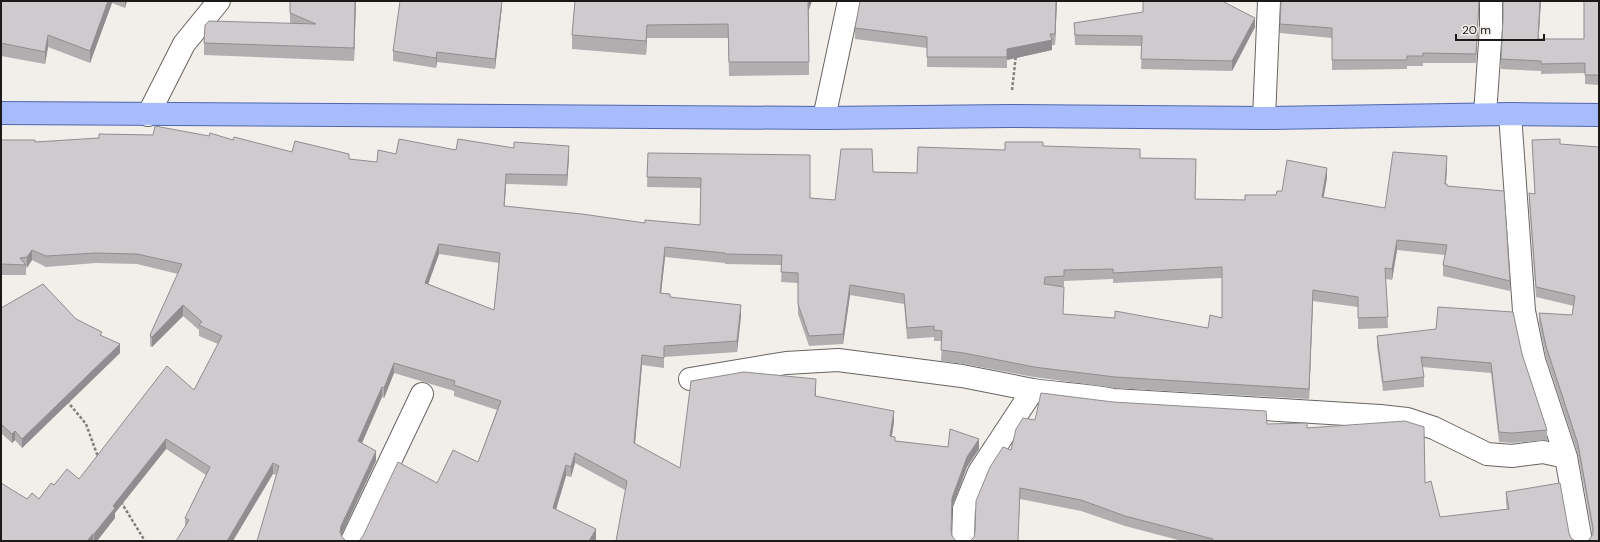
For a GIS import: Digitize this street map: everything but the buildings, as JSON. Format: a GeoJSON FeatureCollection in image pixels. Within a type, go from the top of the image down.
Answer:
{"type":"FeatureCollection","features":[{"type":"Feature","properties":{"kind":"main road"},"geometry":{"type":"LineString","coordinates":[[1,114],[824,118],[1009,116],[1264,118],[1485,114],[1599,115]]}},
{"type":"Feature","properties":{"kind":"street"},"geometry":{"type":"LineString","coordinates":[[824,118],[849,1]]}},
{"type":"Feature","properties":{"kind":"street"},"geometry":{"type":"LineString","coordinates":[[1264,118],[1269,1]]}},
{"type":"Feature","properties":{"kind":"street"},"geometry":{"type":"LineString","coordinates":[[1485,114],[1492,1]]}},
{"type":"Feature","properties":{"kind":"street"},"geometry":{"type":"LineString","coordinates":[[148,115],[184,44],[209,4]]}},
{"type":"Feature","properties":{"kind":"street"},"geometry":{"type":"LineString","coordinates":[[1510,114],[1524,311],[1534,360],[1566,457],[1581,541]]}},
{"type":"Feature","properties":{"kind":"street"},"geometry":{"type":"LineString","coordinates":[[690,379],[786,363],[838,360],[962,376],[1033,390],[1066,395],[1088,395],[1114,400],[1387,416],[1407,419],[1434,428],[1487,454],[1512,456],[1543,452],[1566,457]]}},
{"type":"Feature","properties":{"kind":"street"},"geometry":{"type":"LineString","coordinates":[[963,541],[964,509],[979,472],[1033,390]]}},
{"type":"Feature","properties":{"kind":"street"},"geometry":{"type":"LineString","coordinates":[[352,541],[422,394]]}},
{"type":"Feature","properties":{"kind":"path"},"geometry":{"type":"LineString","coordinates":[[1009,116],[1017,52]]}},
{"type":"Feature","properties":{"kind":"path"},"geometry":{"type":"LineString","coordinates":[[64,398],[86,424],[99,458]]}},
{"type":"Feature","properties":{"kind":"path"},"geometry":{"type":"LineString","coordinates":[[118,498],[145,541]]}}]}
